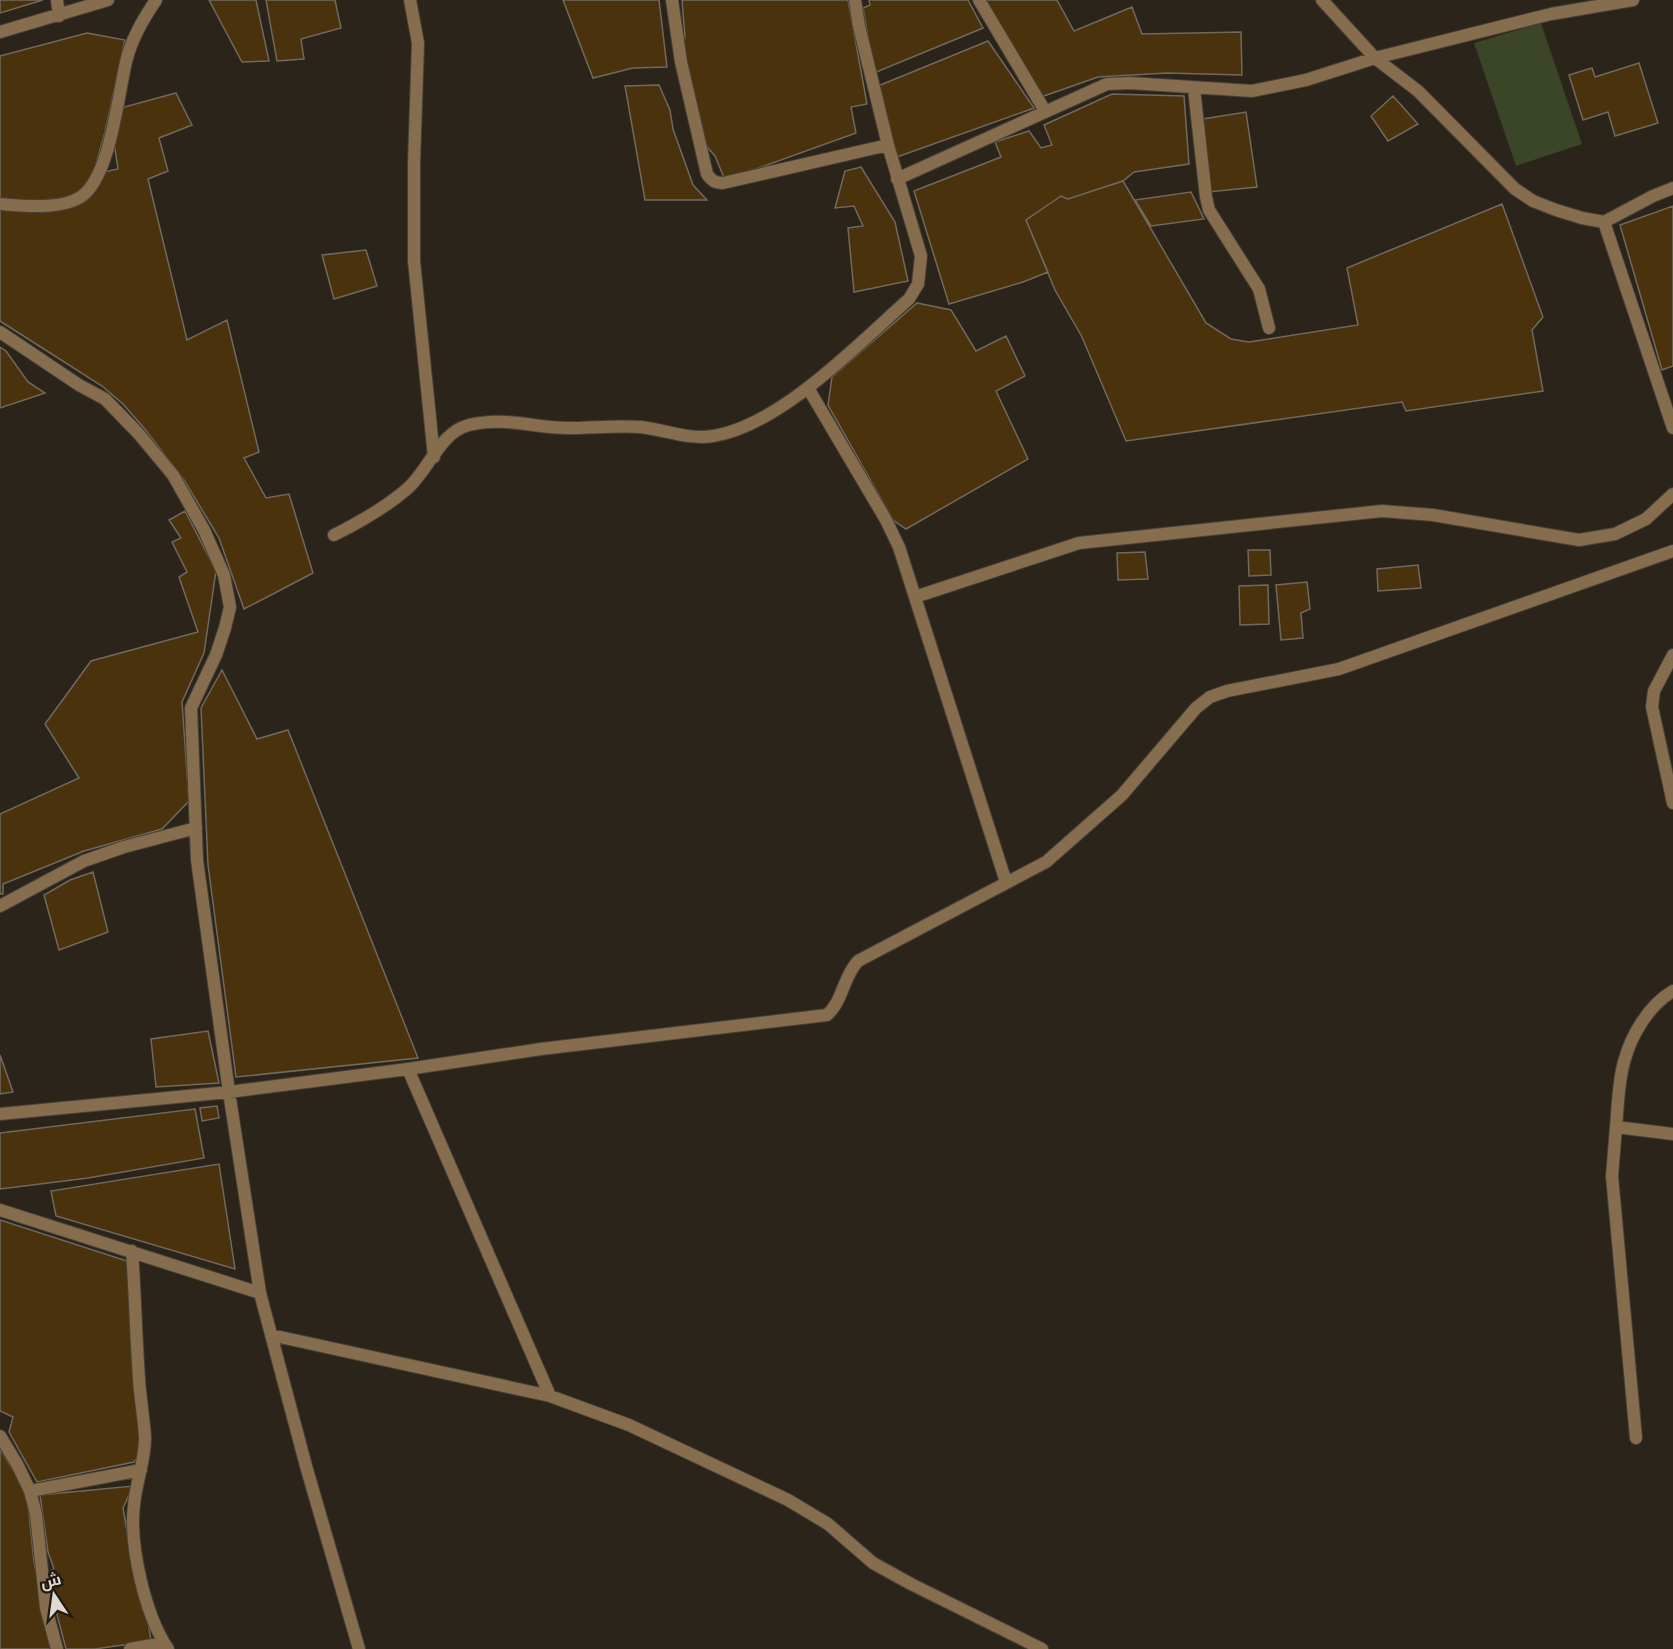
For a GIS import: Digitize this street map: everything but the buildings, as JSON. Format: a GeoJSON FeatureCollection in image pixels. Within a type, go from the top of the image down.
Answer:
{"type":"FeatureCollection","features":[{"type":"Feature","properties":{"kind":"street"},"geometry":{"type":"LineString","coordinates":[[57,0],[59,16]]}},
{"type":"Feature","properties":{"kind":"street"},"geometry":{"type":"LineString","coordinates":[[0,32],[108,0]]}},
{"type":"Feature","properties":{"kind":"street"},"geometry":{"type":"LineString","coordinates":[[0,204],[60,204],[79,198],[90,189],[105,156],[130,48],[143,20],[156,0]]}},
{"type":"Feature","properties":{"kind":"street"},"geometry":{"type":"LineString","coordinates":[[411,0],[418,43],[414,261],[434,457]]}},
{"type":"Feature","properties":{"kind":"street"},"geometry":{"type":"LineString","coordinates":[[672,0],[681,62],[707,174],[712,181],[723,183],[888,145]]}},
{"type":"Feature","properties":{"kind":"street"},"geometry":{"type":"LineString","coordinates":[[334,535],[369,518],[409,488],[448,435],[466,426],[494,420],[557,428],[641,427],[687,437],[713,436],[750,426],[808,388],[909,299],[918,284],[921,256],[888,145],[859,26],[855,0]]}},
{"type":"Feature","properties":{"kind":"street"},"geometry":{"type":"LineString","coordinates":[[979,0],[1045,111]]}},
{"type":"Feature","properties":{"kind":"street"},"geometry":{"type":"LineString","coordinates":[[1322,0],[1375,58],[1418,91],[1515,189],[1533,201],[1582,218],[1604,222],[1673,188]]}},
{"type":"Feature","properties":{"kind":"street"},"geometry":{"type":"LineString","coordinates":[[897,179],[1045,111],[1115,82],[1194,89],[1252,91],[1306,80],[1375,58],[1551,14],[1633,0]]}},
{"type":"Feature","properties":{"kind":"street"},"geometry":{"type":"LineString","coordinates":[[1194,89],[1209,210],[1259,289],[1269,328]]}},
{"type":"Feature","properties":{"kind":"street"},"geometry":{"type":"LineString","coordinates":[[1604,222],[1673,428]]}},
{"type":"Feature","properties":{"kind":"street"},"geometry":{"type":"LineString","coordinates":[[0,332],[80,386],[105,399],[138,433],[173,475],[204,530],[224,576],[230,607],[225,628],[216,656],[191,708],[197,860],[260,1293],[306,1466],[359,1649]]}},
{"type":"Feature","properties":{"kind":"street"},"geometry":{"type":"LineString","coordinates":[[808,388],[886,520],[899,547],[1006,882]]}},
{"type":"Feature","properties":{"kind":"street"},"geometry":{"type":"LineString","coordinates":[[915,597],[1079,543],[1382,511],[1433,515],[1579,540],[1616,534],[1646,519],[1673,494]]}},
{"type":"Feature","properties":{"kind":"street"},"geometry":{"type":"LineString","coordinates":[[0,1114],[229,1092],[541,1049],[827,1015],[834,1009],[852,967],[858,962],[1046,862],[1122,795],[1196,708],[1210,698],[1227,691],[1339,669],[1673,551]]}},
{"type":"Feature","properties":{"kind":"street"},"geometry":{"type":"LineString","coordinates":[[1673,655],[1654,691],[1652,707],[1673,803]]}},
{"type":"Feature","properties":{"kind":"street"},"geometry":{"type":"LineString","coordinates":[[0,906],[84,861],[124,847],[196,828]]}},
{"type":"Feature","properties":{"kind":"street"},"geometry":{"type":"LineString","coordinates":[[1636,1438],[1612,1176],[1616,1127],[1624,1062],[1637,1029],[1661,998],[1673,991]]}},
{"type":"Feature","properties":{"kind":"street"},"geometry":{"type":"LineString","coordinates":[[408,1069],[550,1396]]}},
{"type":"Feature","properties":{"kind":"street"},"geometry":{"type":"LineString","coordinates":[[1616,1127],[1673,1134]]}},
{"type":"Feature","properties":{"kind":"street"},"geometry":{"type":"LineString","coordinates":[[0,1210],[260,1293]]}},
{"type":"Feature","properties":{"kind":"street"},"geometry":{"type":"LineString","coordinates":[[130,1649],[166,1646],[152,1615],[134,1550],[132,1525],[134,1503],[144,1459],[145,1437],[139,1377],[132,1251]]}},
{"type":"Feature","properties":{"kind":"street"},"geometry":{"type":"LineString","coordinates":[[271,1335],[550,1396],[629,1425],[788,1500],[828,1524],[873,1563],[910,1584],[1042,1649]]}},
{"type":"Feature","properties":{"kind":"street"},"geometry":{"type":"LineString","coordinates":[[0,1436],[30,1491],[36,1514],[46,1608],[57,1649]]}},
{"type":"Feature","properties":{"kind":"street"},"geometry":{"type":"LineString","coordinates":[[30,1491],[141,1470]]}},
{"type":"Feature","properties":{"kind":"green space"},"geometry":{"type":"Polygon","coordinates":[[[1541,23],[1582,144],[1516,166],[1474,43],[1541,23]]]}}]}
